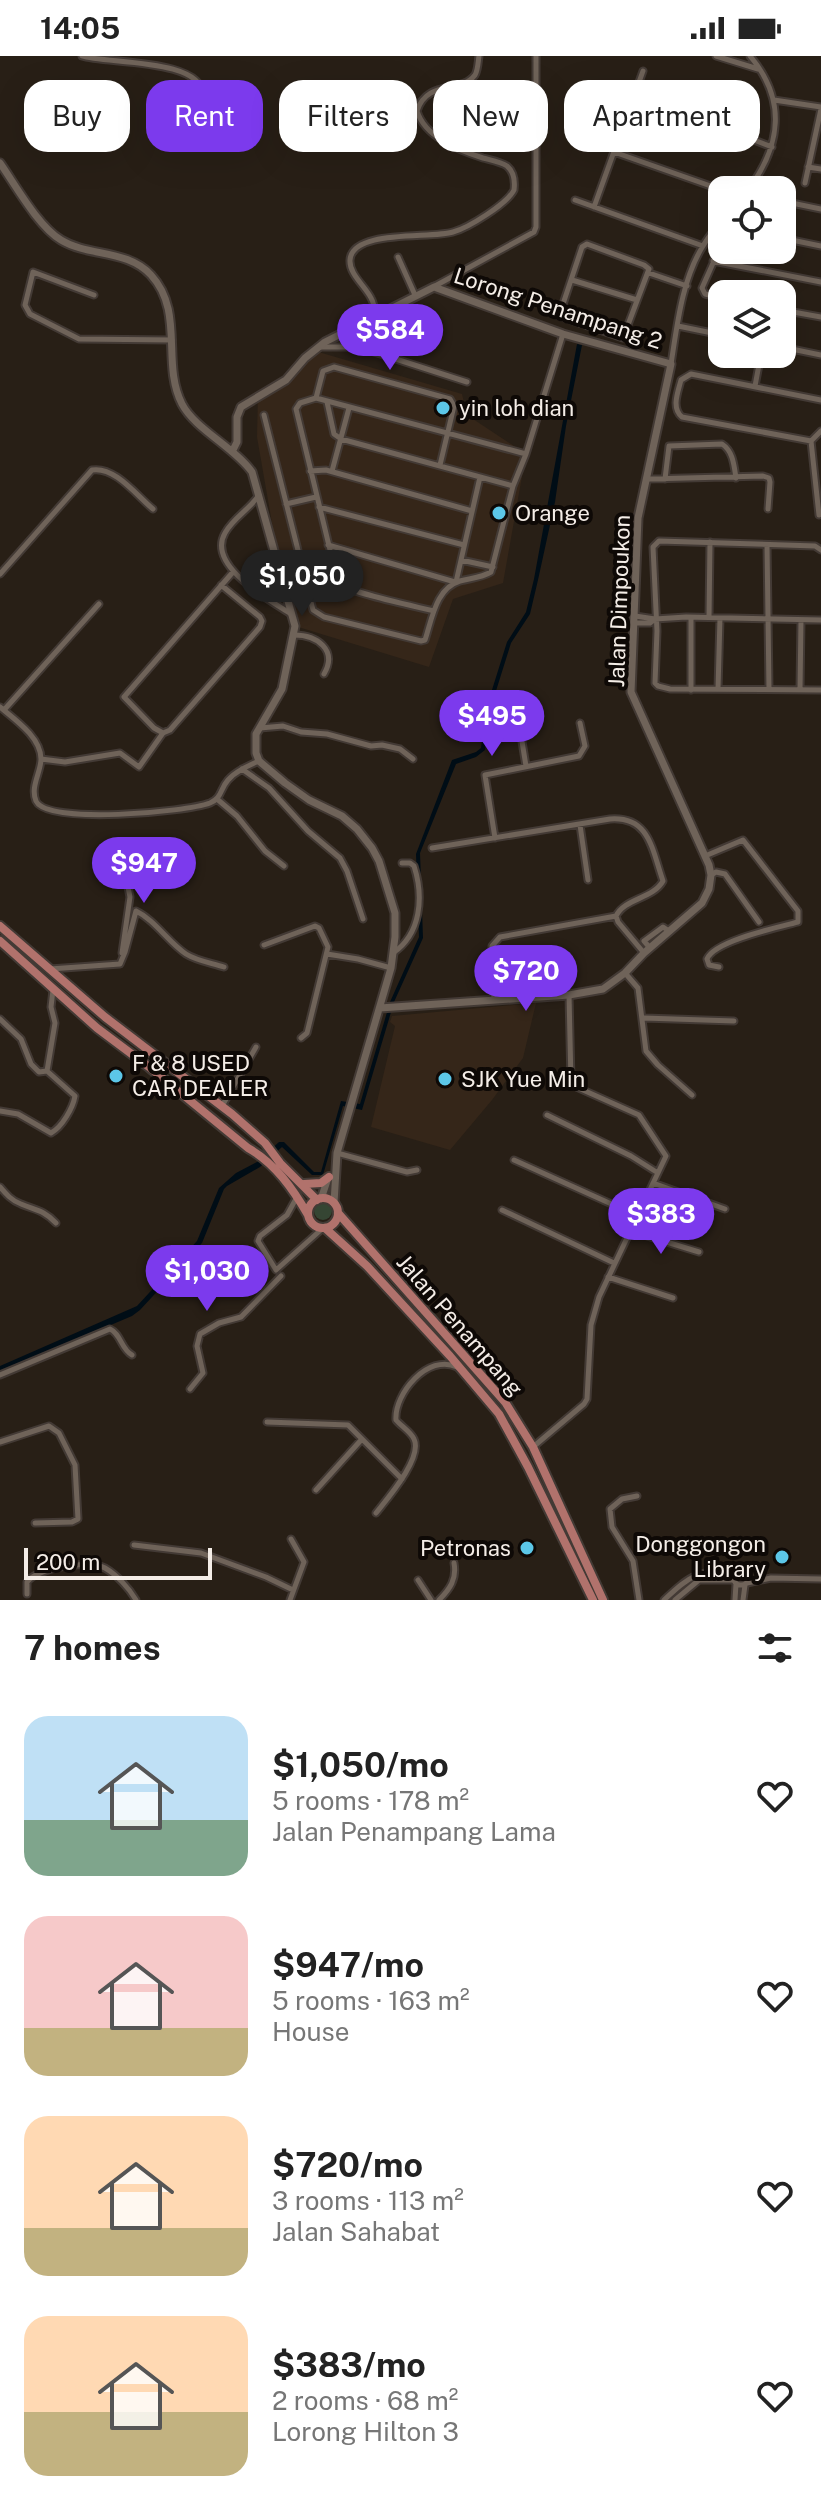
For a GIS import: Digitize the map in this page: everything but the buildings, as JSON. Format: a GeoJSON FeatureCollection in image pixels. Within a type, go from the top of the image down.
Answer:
{"type":"FeatureCollection","features":[{"type":"Feature","properties":{"kind":"main road"},"geometry":{"type":"LineString","coordinates":[[0,926],[105,1017],[222,1106],[269,1148],[276,1164],[313,1224],[324,1228],[334,1223],[338,1213],[334,1203],[319,1199],[304,1184],[276,1164],[248,1148],[97,1028],[0,941]]}},
{"type":"Feature","properties":{"kind":"main road"},"geometry":{"type":"LineString","coordinates":[[304,1184],[317,1184],[329,1177]]}},
{"type":"Feature","properties":{"kind":"main road"},"geometry":{"type":"LineString","coordinates":[[308,1215],[310,1206],[319,1199]]}},
{"type":"Feature","properties":{"kind":"main road","name":"Jalan Penampang"},"geometry":{"type":"LineString","coordinates":[[338,1213],[505,1402],[533,1447],[603,1600]]}},
{"type":"Feature","properties":{"kind":"main road","name":"Jalan Penampang"},"geometry":{"type":"LineString","coordinates":[[324,1228],[367,1266],[499,1414],[582,1576],[590,1600]]}},
{"type":"Feature","properties":{"kind":"street"},"geometry":{"type":"LineString","coordinates":[[82,56],[95,60],[161,65],[194,80]]}},
{"type":"Feature","properties":{"kind":"street"},"geometry":{"type":"LineString","coordinates":[[376,317],[371,297],[350,265],[356,247],[369,241],[408,235],[452,233],[512,195],[514,184],[508,167],[438,138],[418,116],[418,106],[429,94],[463,83],[474,75],[479,56]]}},
{"type":"Feature","properties":{"kind":"street"},"geometry":{"type":"LineString","coordinates":[[536,56],[536,80]]}},
{"type":"Feature","properties":{"kind":"street"},"geometry":{"type":"LineString","coordinates":[[716,56],[759,69]]}},
{"type":"Feature","properties":{"kind":"street"},"geometry":{"type":"LineString","coordinates":[[750,56],[770,87],[774,100],[772,147],[758,176]]}},
{"type":"Feature","properties":{"kind":"street"},"geometry":{"type":"LineString","coordinates":[[640,80],[643,71]]}},
{"type":"Feature","properties":{"kind":"street"},"geometry":{"type":"LineString","coordinates":[[774,100],[821,108],[805,183]]}},
{"type":"Feature","properties":{"kind":"street"},"geometry":{"type":"LineString","coordinates":[[760,142],[772,147]]}},
{"type":"Feature","properties":{"kind":"street"},"geometry":{"type":"LineString","coordinates":[[233,450],[237,442],[237,417],[241,407],[286,380],[319,347],[534,232],[536,152]]}},
{"type":"Feature","properties":{"kind":"street"},"geometry":{"type":"LineString","coordinates":[[594,207],[614,152],[708,185]]}},
{"type":"Feature","properties":{"kind":"street"},"geometry":{"type":"LineString","coordinates":[[0,165],[58,238],[125,258],[143,267],[151,274],[166,299],[175,378],[184,407],[233,450],[252,472],[292,615],[294,635],[282,689],[259,728],[254,746],[259,761],[309,800],[350,822],[372,848],[395,913],[391,968],[337,1157],[319,1199]]}},
{"type":"Feature","properties":{"kind":"street"},"geometry":{"type":"LineString","coordinates":[[808,167],[821,169]]}},
{"type":"Feature","properties":{"kind":"street"},"geometry":{"type":"LineString","coordinates":[[575,200],[703,246]]}},
{"type":"Feature","properties":{"kind":"street"},"geometry":{"type":"LineString","coordinates":[[796,204],[821,209]]}},
{"type":"Feature","properties":{"kind":"street","name":"Jalan Dimpoukon"},"geometry":{"type":"LineString","coordinates":[[708,239],[687,286],[636,530],[631,692],[711,875]]}},
{"type":"Feature","properties":{"kind":"street"},"geometry":{"type":"LineString","coordinates":[[796,241],[821,246]]}},
{"type":"Feature","properties":{"kind":"street"},"geometry":{"type":"LineString","coordinates":[[587,244],[648,266],[649,273],[623,338],[559,316],[582,247],[587,244]]}},
{"type":"Feature","properties":{"kind":"street"},"geometry":{"type":"LineString","coordinates":[[398,257],[415,295]]}},
{"type":"Feature","properties":{"kind":"street"},"geometry":{"type":"LineString","coordinates":[[708,295],[702,288],[712,264]]}},
{"type":"Feature","properties":{"kind":"street"},"geometry":{"type":"LineString","coordinates":[[728,264],[821,282]]}},
{"type":"Feature","properties":{"kind":"street"},"geometry":{"type":"LineString","coordinates":[[94,295],[33,272],[25,305],[30,314],[79,339],[173,340]]}},
{"type":"Feature","properties":{"kind":"street"},"geometry":{"type":"LineString","coordinates":[[649,273],[687,286]]}},
{"type":"Feature","properties":{"kind":"street"},"geometry":{"type":"LineString","coordinates":[[572,280],[637,300]]}},
{"type":"Feature","properties":{"kind":"street","name":"Lorong Penampang 2"},"geometry":{"type":"LineString","coordinates":[[434,287],[563,334],[671,364]]}},
{"type":"Feature","properties":{"kind":"street"},"geometry":{"type":"LineString","coordinates":[[796,313],[821,317]]}},
{"type":"Feature","properties":{"kind":"street"},"geometry":{"type":"LineString","coordinates":[[678,326],[708,332]]}},
{"type":"Feature","properties":{"kind":"street"},"geometry":{"type":"LineString","coordinates":[[264,415],[313,610],[324,617],[417,642],[425,640],[434,611],[446,588],[456,582],[487,575],[493,567],[513,486],[563,334]]}},
{"type":"Feature","properties":{"kind":"street"},"geometry":{"type":"LineString","coordinates":[[319,347],[371,351],[467,382]]}},
{"type":"Feature","properties":{"kind":"street"},"geometry":{"type":"LineString","coordinates":[[796,350],[821,355]]}},
{"type":"Feature","properties":{"kind":"street"},"geometry":{"type":"LineString","coordinates":[[316,398],[323,371],[334,367],[450,399],[454,406],[440,465]]}},
{"type":"Feature","properties":{"kind":"street"},"geometry":{"type":"LineString","coordinates":[[755,386],[758,368]]}},
{"type":"Feature","properties":{"kind":"street"},"geometry":{"type":"LineString","coordinates":[[811,441],[678,414],[677,395],[681,380],[691,374],[821,400]]}},
{"type":"Feature","properties":{"kind":"street"},"geometry":{"type":"LineString","coordinates":[[434,611],[341,587],[335,579],[296,409],[300,403],[316,398],[526,454]]}},
{"type":"Feature","properties":{"kind":"street"},"geometry":{"type":"LineString","coordinates":[[327,402],[334,434],[341,439],[513,486]]}},
{"type":"Feature","properties":{"kind":"street"},"geometry":{"type":"LineString","coordinates":[[332,471],[349,408]]}},
{"type":"Feature","properties":{"kind":"street"},"geometry":{"type":"LineString","coordinates":[[811,441],[821,431]]}},
{"type":"Feature","properties":{"kind":"street"},"geometry":{"type":"LineString","coordinates":[[811,441],[819,515]]}},
{"type":"Feature","properties":{"kind":"street"},"geometry":{"type":"LineString","coordinates":[[665,479],[669,446],[722,444],[729,450],[736,478]]}},
{"type":"Feature","properties":{"kind":"street"},"geometry":{"type":"LineString","coordinates":[[0,574],[95,469],[115,475],[153,509]]}},
{"type":"Feature","properties":{"kind":"street"},"geometry":{"type":"LineString","coordinates":[[310,471],[332,471],[472,511]]}},
{"type":"Feature","properties":{"kind":"street"},"geometry":{"type":"LineString","coordinates":[[456,582],[480,477]]}},
{"type":"Feature","properties":{"kind":"street"},"geometry":{"type":"LineString","coordinates":[[647,479],[769,478],[768,509]]}},
{"type":"Feature","properties":{"kind":"street"},"geometry":{"type":"LineString","coordinates":[[259,495],[231,525],[222,541],[222,549],[233,572],[292,615]]}},
{"type":"Feature","properties":{"kind":"street"},"geometry":{"type":"LineString","coordinates":[[286,504],[316,497]]}},
{"type":"Feature","properties":{"kind":"street"},"geometry":{"type":"LineString","coordinates":[[319,507],[464,545]]}},
{"type":"Feature","properties":{"kind":"street"},"geometry":{"type":"LineString","coordinates":[[244,514],[263,509]]}},
{"type":"Feature","properties":{"kind":"street"},"geometry":{"type":"LineString","coordinates":[[821,550],[815,546],[659,541],[653,547],[655,683],[658,686],[691,690],[821,690]]}},
{"type":"Feature","properties":{"kind":"street"},"geometry":{"type":"LineString","coordinates":[[709,617],[710,542]]}},
{"type":"Feature","properties":{"kind":"street"},"geometry":{"type":"LineString","coordinates":[[328,545],[456,582]]}},
{"type":"Feature","properties":{"kind":"street"},"geometry":{"type":"LineString","coordinates":[[767,545],[769,689]]}},
{"type":"Feature","properties":{"kind":"street"},"geometry":{"type":"LineString","coordinates":[[461,560],[493,567]]}},
{"type":"Feature","properties":{"kind":"street"},"geometry":{"type":"LineString","coordinates":[[280,569],[301,567]]}},
{"type":"Feature","properties":{"kind":"street"},"geometry":{"type":"LineString","coordinates":[[163,733],[154,728],[124,697],[233,572]]}},
{"type":"Feature","properties":{"kind":"street"},"geometry":{"type":"LineString","coordinates":[[41,759],[65,762],[120,753],[139,767],[163,733],[170,730],[260,627],[260,617],[221,585]]}},
{"type":"Feature","properties":{"kind":"street"},"geometry":{"type":"LineString","coordinates":[[265,597],[275,599],[286,596]]}},
{"type":"Feature","properties":{"kind":"street"},"geometry":{"type":"LineString","coordinates":[[99,604],[2,708],[32,736],[38,747],[41,759],[35,797],[39,805],[47,811],[89,815],[188,809],[217,799],[227,781],[259,761]]}},
{"type":"Feature","properties":{"kind":"street"},"geometry":{"type":"LineString","coordinates":[[635,620],[650,623],[655,619],[709,617],[821,620]]}},
{"type":"Feature","properties":{"kind":"street"},"geometry":{"type":"LineString","coordinates":[[691,618],[691,690]]}},
{"type":"Feature","properties":{"kind":"street"},"geometry":{"type":"LineString","coordinates":[[718,689],[720,618]]}},
{"type":"Feature","properties":{"kind":"street"},"geometry":{"type":"LineString","coordinates":[[800,689],[801,620]]}},
{"type":"Feature","properties":{"kind":"street"},"geometry":{"type":"LineString","coordinates":[[294,635],[315,640],[328,651],[330,660],[324,674]]}},
{"type":"Feature","properties":{"kind":"street"},"geometry":{"type":"LineString","coordinates":[[518,717],[526,766]]}},
{"type":"Feature","properties":{"kind":"street"},"geometry":{"type":"LineString","coordinates":[[495,838],[484,777],[579,756],[585,746],[580,723]]}},
{"type":"Feature","properties":{"kind":"street"},"geometry":{"type":"LineString","coordinates":[[259,728],[283,726],[371,746],[382,745],[400,749],[413,759]]}},
{"type":"Feature","properties":{"kind":"street"},"geometry":{"type":"LineString","coordinates":[[242,769],[269,788],[308,831],[340,858],[363,919]]}},
{"type":"Feature","properties":{"kind":"street"},"geometry":{"type":"LineString","coordinates":[[217,799],[237,816],[265,851],[284,866]]}},
{"type":"Feature","properties":{"kind":"street"},"geometry":{"type":"LineString","coordinates":[[432,848],[627,819],[640,826],[651,847],[662,885],[622,908],[616,916],[500,937],[494,941],[494,1000]]}},
{"type":"Feature","properties":{"kind":"street"},"geometry":{"type":"LineString","coordinates":[[580,825],[588,880]]}},
{"type":"Feature","properties":{"kind":"street"},"geometry":{"type":"LineString","coordinates":[[705,856],[743,840],[798,911],[800,919],[715,949],[707,959],[709,965],[719,967]]}},
{"type":"Feature","properties":{"kind":"street"},"geometry":{"type":"LineString","coordinates":[[393,954],[411,937],[420,899],[414,866],[402,863]]}},
{"type":"Feature","properties":{"kind":"street"},"geometry":{"type":"LineString","coordinates":[[380,1008],[569,995],[603,989],[625,973],[705,900],[711,875],[716,872],[725,874],[759,922]]}},
{"type":"Feature","properties":{"kind":"street"},"geometry":{"type":"LineString","coordinates":[[120,879],[127,882],[130,897],[122,958]]}},
{"type":"Feature","properties":{"kind":"street"},"geometry":{"type":"LineString","coordinates":[[49,969],[120,964],[136,911],[187,954],[224,967]]}},
{"type":"Feature","properties":{"kind":"street"},"geometry":{"type":"LineString","coordinates":[[616,916],[618,922],[647,950]]}},
{"type":"Feature","properties":{"kind":"street"},"geometry":{"type":"LineString","coordinates":[[264,945],[317,926],[328,947],[307,1033],[301,1038]]}},
{"type":"Feature","properties":{"kind":"street"},"geometry":{"type":"LineString","coordinates":[[327,954],[391,968]]}},
{"type":"Feature","properties":{"kind":"street"},"geometry":{"type":"LineString","coordinates":[[625,973],[638,988],[646,1051],[692,1095]]}},
{"type":"Feature","properties":{"kind":"street"},"geometry":{"type":"LineString","coordinates":[[47,1071],[55,1023],[51,1007],[53,989]]}},
{"type":"Feature","properties":{"kind":"street"},"geometry":{"type":"LineString","coordinates":[[533,1447],[587,1399],[591,1325],[599,1297],[666,1156],[643,1120],[571,1082],[569,995]]}},
{"type":"Feature","properties":{"kind":"street"},"geometry":{"type":"LineString","coordinates":[[644,1018],[734,1021]]}},
{"type":"Feature","properties":{"kind":"street"},"geometry":{"type":"LineString","coordinates":[[0,1019],[21,1039],[31,1064],[39,1072],[47,1071],[75,1096],[54,1133],[18,1114],[0,1111]]}},
{"type":"Feature","properties":{"kind":"street"},"geometry":{"type":"LineString","coordinates":[[222,1106],[256,1047]]}},
{"type":"Feature","properties":{"kind":"street"},"geometry":{"type":"LineString","coordinates":[[547,1115],[631,1156],[658,1173]]}},
{"type":"Feature","properties":{"kind":"street"},"geometry":{"type":"LineString","coordinates":[[337,1157],[407,1172],[417,1170]]}},
{"type":"Feature","properties":{"kind":"street"},"geometry":{"type":"LineString","coordinates":[[334,1203],[337,1157]]}},
{"type":"Feature","properties":{"kind":"street"},"geometry":{"type":"LineString","coordinates":[[514,1160],[638,1216]]}},
{"type":"Feature","properties":{"kind":"street"},"geometry":{"type":"LineString","coordinates":[[653,1183],[725,1209]]}},
{"type":"Feature","properties":{"kind":"street"},"geometry":{"type":"LineString","coordinates":[[0,1187],[11,1199],[37,1208],[56,1223]]}},
{"type":"Feature","properties":{"kind":"street"},"geometry":{"type":"LineString","coordinates":[[297,1196],[293,1209],[258,1241],[276,1270],[324,1228]]}},
{"type":"Feature","properties":{"kind":"street"},"geometry":{"type":"LineString","coordinates":[[502,1210],[614,1263]]}},
{"type":"Feature","properties":{"kind":"street"},"geometry":{"type":"LineString","coordinates":[[631,1231],[699,1252]]}},
{"type":"Feature","properties":{"kind":"street"},"geometry":{"type":"LineString","coordinates":[[190,1389],[204,1370],[197,1346],[200,1334],[219,1323],[241,1317],[281,1276]]}},
{"type":"Feature","properties":{"kind":"street"},"geometry":{"type":"LineString","coordinates":[[608,1277],[673,1298]]}},
{"type":"Feature","properties":{"kind":"street"},"geometry":{"type":"LineString","coordinates":[[0,1375],[110,1329],[116,1332],[126,1352],[132,1355]]}},
{"type":"Feature","properties":{"kind":"street"},"geometry":{"type":"LineString","coordinates":[[434,1365],[440,1356],[438,1343]]}},
{"type":"Feature","properties":{"kind":"street"},"geometry":{"type":"LineString","coordinates":[[376,1513],[402,1479],[412,1459],[415,1443],[396,1420],[396,1409],[416,1376],[434,1365],[449,1363],[460,1369]]}},
{"type":"Feature","properties":{"kind":"street"},"geometry":{"type":"LineString","coordinates":[[267,1422],[343,1423],[402,1479]]}},
{"type":"Feature","properties":{"kind":"street"},"geometry":{"type":"LineString","coordinates":[[0,1442],[44,1426],[55,1428],[75,1465],[76,1522],[35,1523]]}},
{"type":"Feature","properties":{"kind":"street"},"geometry":{"type":"LineString","coordinates":[[316,1490],[362,1439]]}},
{"type":"Feature","properties":{"kind":"street"},"geometry":{"type":"LineString","coordinates":[[637,1496],[622,1499],[610,1509],[612,1527],[633,1561],[639,1600]]}},
{"type":"Feature","properties":{"kind":"street"},"geometry":{"type":"LineString","coordinates":[[290,1600],[304,1562],[291,1539]]}},
{"type":"Feature","properties":{"kind":"street"},"geometry":{"type":"LineString","coordinates":[[134,1545],[201,1553],[293,1590]]}},
{"type":"Feature","properties":{"kind":"street"},"geometry":{"type":"LineString","coordinates":[[439,1600],[450,1590],[455,1573],[454,1563]]}},
{"type":"Feature","properties":{"kind":"street"},"geometry":{"type":"LineString","coordinates":[[27,1594],[27,1582],[39,1572],[94,1565],[103,1566],[136,1600]]}},
{"type":"Feature","properties":{"kind":"street"},"geometry":{"type":"LineString","coordinates":[[662,1600],[689,1578],[703,1572],[741,1569],[771,1578]]}},
{"type":"Feature","properties":{"kind":"street"},"geometry":{"type":"LineString","coordinates":[[743,1600],[749,1577],[746,1570]]}},
{"type":"Feature","properties":{"kind":"street"},"geometry":{"type":"LineString","coordinates":[[722,1571],[734,1582]]}},
{"type":"Feature","properties":{"kind":"street"},"geometry":{"type":"LineString","coordinates":[[735,1571],[735,1600]]}},
{"type":"Feature","properties":{"kind":"street"},"geometry":{"type":"LineString","coordinates":[[675,1600],[699,1580],[746,1584],[771,1578],[821,1579]]}},
{"type":"Feature","properties":{"kind":"street"},"geometry":{"type":"LineString","coordinates":[[418,1580],[431,1600]]}},
{"type":"Feature","properties":{"kind":"street"},"geometry":{"type":"LineString","coordinates":[[662,1600],[672,1588]]}},
{"type":"Feature","properties":{"kind":"shaded area"},"geometry":{"type":"Polygon","coordinates":[[[577,344],[582,345],[555,502],[530,614],[511,643],[490,710],[485,750],[456,764],[420,853],[423,938],[394,1002],[362,1110],[343,1106],[323,1175],[312,1175],[282,1147],[260,1167],[227,1186],[202,1243],[132,1316],[0,1372],[0,1366],[137,1306],[197,1241],[219,1188],[236,1173],[257,1162],[279,1142],[284,1142],[314,1172],[321,1172],[341,1101],[360,1104],[390,1002],[419,937],[416,854],[452,760],[481,748],[486,709],[507,642],[526,612],[577,344]]]}},
{"type":"Feature","properties":{"kind":"shaded area"},"geometry":{"type":"Polygon","coordinates":[[[315,351],[462,394],[467,415],[526,454],[503,583],[453,599],[429,667],[295,626],[280,569],[257,437],[258,395],[286,380],[315,351]]]}},
{"type":"Feature","properties":{"kind":"shaded area","name":"SJK Yue Min"},"geometry":{"type":"Polygon","coordinates":[[[536,1003],[523,1058],[450,1150],[371,1127],[395,1026],[390,1022],[392,1016],[536,1003]]]}},
{"type":"Feature","properties":{"kind":"green space"},"geometry":{"type":"Polygon","coordinates":[[[319,1202],[327,1202],[332,1211],[330,1218],[319,1220],[314,1215],[314,1207],[319,1202]]]}},
{"type":"Feature","properties":{"kind":"place","name":"yin loh dian"},"geometry":{"type":"Point","coordinates":[443,408]}},
{"type":"Feature","properties":{"kind":"place","name":"Orange"},"geometry":{"type":"Point","coordinates":[499,513]}},
{"type":"Feature","properties":{"kind":"place","name":"F & 8 USED CAR DEALER"},"geometry":{"type":"Point","coordinates":[116,1076]}},
{"type":"Feature","properties":{"kind":"place","name":"SJK Yue Min"},"geometry":{"type":"Point","coordinates":[445,1079]}},
{"type":"Feature","properties":{"kind":"place","name":"Petronas"},"geometry":{"type":"Point","coordinates":[527,1548]}},
{"type":"Feature","properties":{"kind":"place","name":"Donggongon Library"},"geometry":{"type":"Point","coordinates":[782,1557]}}]}
